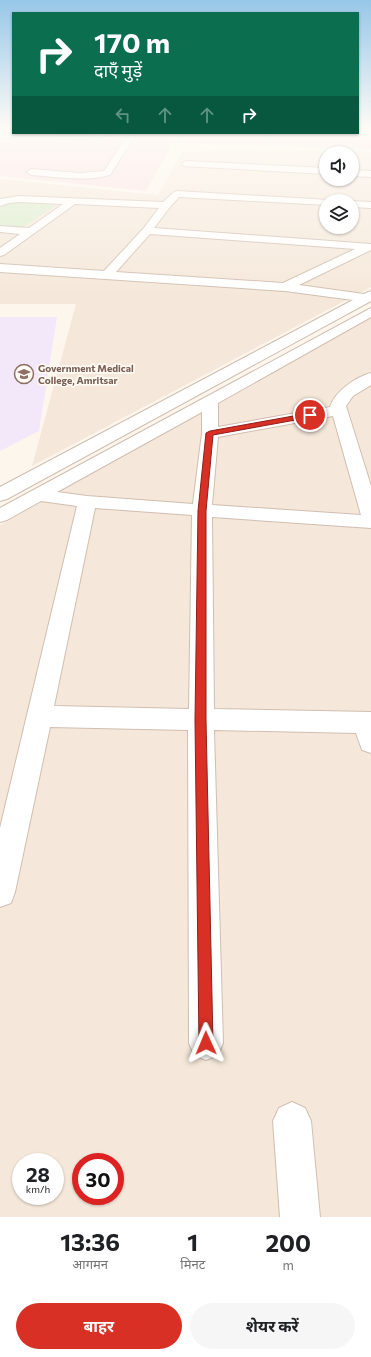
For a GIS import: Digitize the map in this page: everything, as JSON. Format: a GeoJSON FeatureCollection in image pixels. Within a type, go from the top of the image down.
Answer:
{"type":"FeatureCollection","features":[{"type":"Feature","properties":{"kind":"street"},"geometry":{"type":"LineString","coordinates":[[107,275],[147,231],[176,194],[319,202]]}},
{"type":"Feature","properties":{"kind":"street"},"geometry":{"type":"LineString","coordinates":[[0,203],[7,200],[19,199],[166,205]]}},
{"type":"Feature","properties":{"kind":"street"},"geometry":{"type":"LineString","coordinates":[[0,253],[72,202]]}},
{"type":"Feature","properties":{"kind":"street"},"geometry":{"type":"LineString","coordinates":[[359,204],[371,205]]}},
{"type":"Feature","properties":{"kind":"street"},"geometry":{"type":"LineString","coordinates":[[0,229],[30,232]]}},
{"type":"Feature","properties":{"kind":"street"},"geometry":{"type":"LineString","coordinates":[[147,231],[370,247]]}},
{"type":"Feature","properties":{"kind":"street"},"geometry":{"type":"LineString","coordinates":[[285,287],[370,247]]}},
{"type":"Feature","properties":{"kind":"street"},"geometry":{"type":"LineString","coordinates":[[1,270],[107,275],[285,287],[370,301]]}},
{"type":"Feature","properties":{"kind":"street"},"geometry":{"type":"LineString","coordinates":[[0,516],[210,401],[370,301]]}},
{"type":"Feature","properties":{"kind":"street"},"geometry":{"type":"LineString","coordinates":[[0,495],[370,301]]}},
{"type":"Feature","properties":{"kind":"street"},"geometry":{"type":"LineString","coordinates":[[371,378],[348,392],[339,401],[338,406],[371,517]]}},
{"type":"Feature","properties":{"kind":"street"},"geometry":{"type":"LineString","coordinates":[[348,392],[371,392]]}},
{"type":"Feature","properties":{"kind":"street"},"geometry":{"type":"LineString","coordinates":[[206,1043],[200,720],[202,511],[210,433],[210,401]]}},
{"type":"Feature","properties":{"kind":"street"},"geometry":{"type":"LineString","coordinates":[[210,433],[339,410]]}},
{"type":"Feature","properties":{"kind":"street"},"geometry":{"type":"LineString","coordinates":[[36,495],[88,502],[371,522]]}},
{"type":"Feature","properties":{"kind":"street"},"geometry":{"type":"LineString","coordinates":[[0,892],[88,502]]}},
{"type":"Feature","properties":{"kind":"street"},"geometry":{"type":"LineString","coordinates":[[39,716],[200,720],[370,729]]}},
{"type":"Feature","properties":{"kind":"street"},"geometry":{"type":"LineString","coordinates":[[292,1121],[300,1217]]}},
{"type":"Feature","properties":{"kind":"shaded area"},"geometry":{"type":"Polygon","coordinates":[[[0,185],[57,185],[158,195],[164,185],[359,186],[359,185],[371,185],[371,287],[32,466],[76,304],[0,304],[0,185]]]}},
{"type":"Feature","properties":{"kind":"shaded area"},"geometry":{"type":"Polygon","coordinates":[[[86,185],[149,185],[146,191],[86,185]]]}},
{"type":"Feature","properties":{"kind":"shaded area"},"geometry":{"type":"Polygon","coordinates":[[[371,315],[371,1217],[0,1217],[0,525],[371,315]]]}},
{"type":"Feature","properties":{"kind":"shaded area","name":"Government Medical College, Amritsar"},"geometry":{"type":"Polygon","coordinates":[[[0,317],[57,317],[39,431],[0,451],[0,317]]]}},
{"type":"Feature","properties":{"kind":"green space"},"geometry":{"type":"Polygon","coordinates":[[[11,201],[57,205],[20,229],[0,226],[0,208],[11,201]]]}},
{"type":"Feature","properties":{"kind":"place","name":"Government Medical College, Amritsar"},"geometry":{"type":"Point","coordinates":[24,374]}},
{"type":"Feature","properties":{"kind":"route"},"geometry":{"type":"LineString","coordinates":[[206,1043],[200,720],[202,511],[210,433],[310,415]]}}]}
